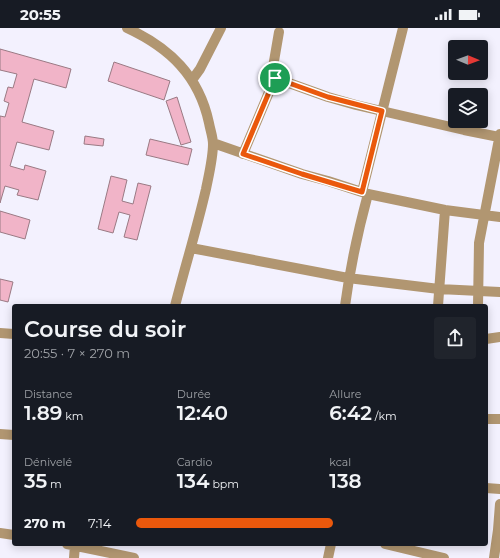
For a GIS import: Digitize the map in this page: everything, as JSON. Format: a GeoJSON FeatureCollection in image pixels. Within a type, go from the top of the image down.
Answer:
{"type":"FeatureCollection","features":[{"type":"Feature","properties":{"kind":"street"},"geometry":{"type":"LineString","coordinates":[[127,28],[164,49],[192,80],[206,112],[213,143],[210,170],[176,304]]}},
{"type":"Feature","properties":{"kind":"street"},"geometry":{"type":"LineString","coordinates":[[192,80],[221,28]]}},
{"type":"Feature","properties":{"kind":"street"},"geometry":{"type":"LineString","coordinates":[[345,304],[348,278],[382,111],[404,28]]}},
{"type":"Feature","properties":{"kind":"street"},"geometry":{"type":"LineString","coordinates":[[243,154],[275,78],[274,60],[279,32]]}},
{"type":"Feature","properties":{"kind":"street"},"geometry":{"type":"LineString","coordinates":[[275,78],[328,97],[382,111],[464,130],[500,135],[479,243],[478,304]]}},
{"type":"Feature","properties":{"kind":"street"},"geometry":{"type":"LineString","coordinates":[[213,143],[302,174],[365,193],[445,210],[500,216]]}},
{"type":"Feature","properties":{"kind":"street"},"geometry":{"type":"LineString","coordinates":[[438,304],[445,210]]}},
{"type":"Feature","properties":{"kind":"street"},"geometry":{"type":"LineString","coordinates":[[191,248],[348,278],[439,289],[500,292]]}},
{"type":"Feature","properties":{"kind":"street"},"geometry":{"type":"LineString","coordinates":[[0,333],[12,334]]}},
{"type":"Feature","properties":{"kind":"street"},"geometry":{"type":"LineString","coordinates":[[488,339],[500,337]]}},
{"type":"Feature","properties":{"kind":"street"},"geometry":{"type":"LineString","coordinates":[[488,419],[500,419]]}},
{"type":"Feature","properties":{"kind":"street"},"geometry":{"type":"LineString","coordinates":[[0,434],[12,435]]}},
{"type":"Feature","properties":{"kind":"street"},"geometry":{"type":"LineString","coordinates":[[488,488],[500,489]]}},
{"type":"Feature","properties":{"kind":"street"},"geometry":{"type":"LineString","coordinates":[[494,558],[499,531],[500,504]]}},
{"type":"Feature","properties":{"kind":"street"},"geometry":{"type":"LineString","coordinates":[[0,533],[12,535]]}},
{"type":"Feature","properties":{"kind":"street"},"geometry":{"type":"LineString","coordinates":[[71,546],[74,558]]}},
{"type":"Feature","properties":{"kind":"street"},"geometry":{"type":"LineString","coordinates":[[83,546],[108,548],[134,558]]}},
{"type":"Feature","properties":{"kind":"street"},"geometry":{"type":"LineString","coordinates":[[328,558],[330,546]]}},
{"type":"Feature","properties":{"kind":"street"},"geometry":{"type":"LineString","coordinates":[[393,546],[444,558]]}},
{"type":"Feature","properties":{"kind":"building"},"geometry":{"type":"Polygon","coordinates":[[[0,49],[71,69],[66,88],[34,79],[22,122],[54,131],[49,150],[17,142],[10,166],[24,170],[25,165],[46,171],[38,200],[17,195],[19,190],[5,186],[0,203],[0,116],[5,117],[9,103],[4,101],[8,87],[13,88],[17,74],[0,70],[0,49]]]}},
{"type":"Feature","properties":{"kind":"building"},"geometry":{"type":"Polygon","coordinates":[[[114,62],[170,81],[164,100],[108,81],[114,62]]]}},
{"type":"Feature","properties":{"kind":"building"},"geometry":{"type":"Polygon","coordinates":[[[177,97],[191,142],[181,145],[166,101],[177,97]]]}},
{"type":"Feature","properties":{"kind":"building"},"geometry":{"type":"Polygon","coordinates":[[[85,136],[104,139],[103,146],[84,144],[85,136]]]}},
{"type":"Feature","properties":{"kind":"building"},"geometry":{"type":"Polygon","coordinates":[[[150,139],[192,149],[188,165],[146,155],[150,139]]]}},
{"type":"Feature","properties":{"kind":"building"},"geometry":{"type":"Polygon","coordinates":[[[111,176],[127,180],[122,201],[133,204],[138,183],[151,186],[137,240],[124,237],[130,215],[119,212],[113,233],[98,229],[111,176]]]}},
{"type":"Feature","properties":{"kind":"building"},"geometry":{"type":"Polygon","coordinates":[[[0,211],[30,220],[25,239],[0,232],[0,211]]]}},
{"type":"Feature","properties":{"kind":"building"},"geometry":{"type":"Polygon","coordinates":[[[0,279],[13,282],[8,302],[0,300],[0,279]]]}},
{"type":"Feature","properties":{"kind":"route"},"geometry":{"type":"LineString","coordinates":[[275,78],[328,97],[382,111],[362,192],[243,154],[275,78]]}}]}
